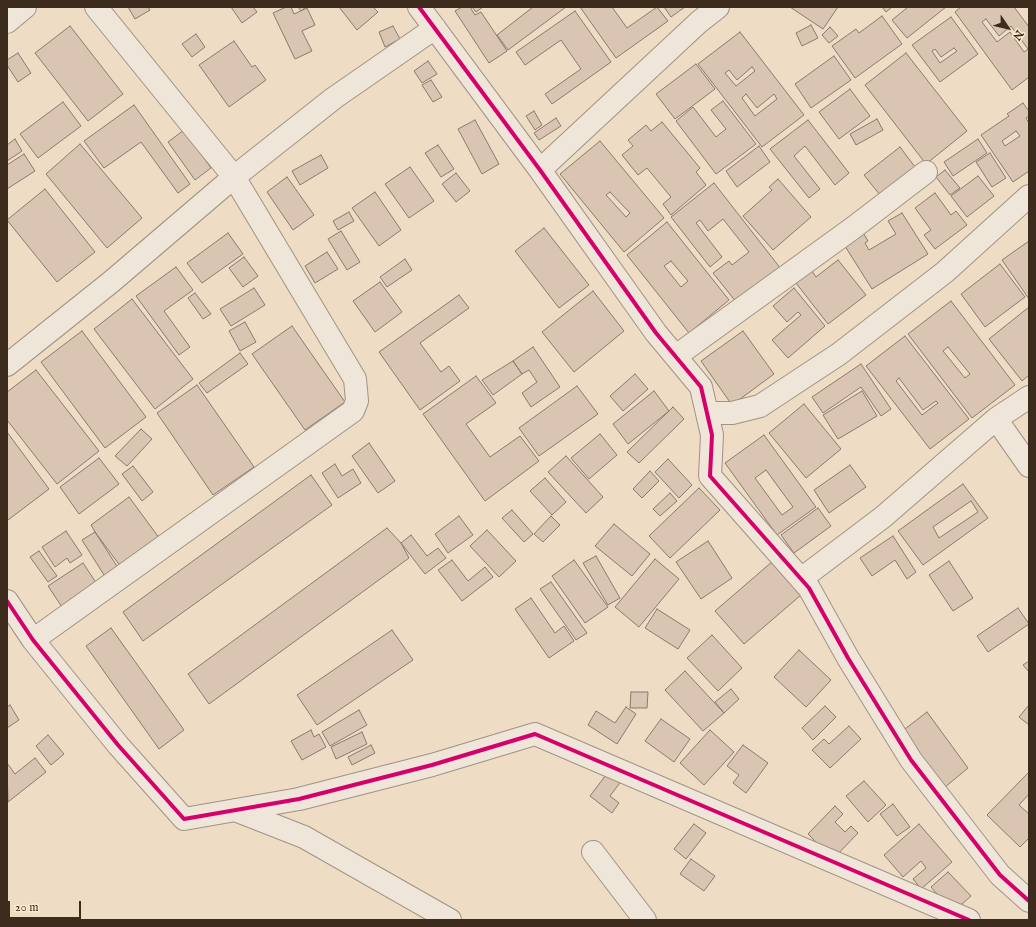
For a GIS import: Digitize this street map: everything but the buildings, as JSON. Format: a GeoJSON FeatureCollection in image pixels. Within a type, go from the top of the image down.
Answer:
{"type":"FeatureCollection","features":[{"type":"Feature","properties":{"kind":"street"},"geometry":{"type":"LineString","coordinates":[[7,22],[25,7]]}},
{"type":"Feature","properties":{"kind":"street"},"geometry":{"type":"LineString","coordinates":[[32,640],[353,411],[357,401],[355,379],[234,178],[96,7]]}},
{"type":"Feature","properties":{"kind":"street"},"geometry":{"type":"LineString","coordinates":[[419,7],[540,170],[656,333],[702,387],[712,435],[710,476],[809,588],[848,658],[910,760],[1000,875],[1029,901]]}},
{"type":"Feature","properties":{"kind":"street"},"geometry":{"type":"LineString","coordinates":[[540,170],[694,27],[718,7]]}},
{"type":"Feature","properties":{"kind":"street"},"geometry":{"type":"LineString","coordinates":[[7,365],[111,282],[234,178],[334,98],[435,28]]}},
{"type":"Feature","properties":{"kind":"street"},"geometry":{"type":"LineString","coordinates":[[676,356],[853,228],[926,172]]}},
{"type":"Feature","properties":{"kind":"street"},"geometry":{"type":"LineString","coordinates":[[707,413],[732,414],[760,406],[839,354],[945,272],[1029,196]]}},
{"type":"Feature","properties":{"kind":"street"},"geometry":{"type":"LineString","coordinates":[[801,579],[883,517],[996,419],[1029,397]]}},
{"type":"Feature","properties":{"kind":"street"},"geometry":{"type":"LineString","coordinates":[[996,419],[1029,466]]}},
{"type":"Feature","properties":{"kind":"street"},"geometry":{"type":"LineString","coordinates":[[7,601],[32,640],[118,745],[184,819],[299,800],[432,765],[536,734],[969,920]]}},
{"type":"Feature","properties":{"kind":"street"},"geometry":{"type":"LineString","coordinates":[[234,810],[304,837],[450,920]]}},
{"type":"Feature","properties":{"kind":"street"},"geometry":{"type":"LineString","coordinates":[[593,852],[645,920]]}},
{"type":"Feature","properties":{"kind":"cycle path"},"geometry":{"type":"LineString","coordinates":[[419,7],[540,170],[656,333],[701,387],[712,435],[710,476],[809,588],[848,658],[911,760],[1000,875],[1029,901]]}},
{"type":"Feature","properties":{"kind":"cycle path"},"geometry":{"type":"LineString","coordinates":[[7,601],[33,640],[118,745],[184,819],[299,799],[432,765],[535,734],[969,920]]}}]}
